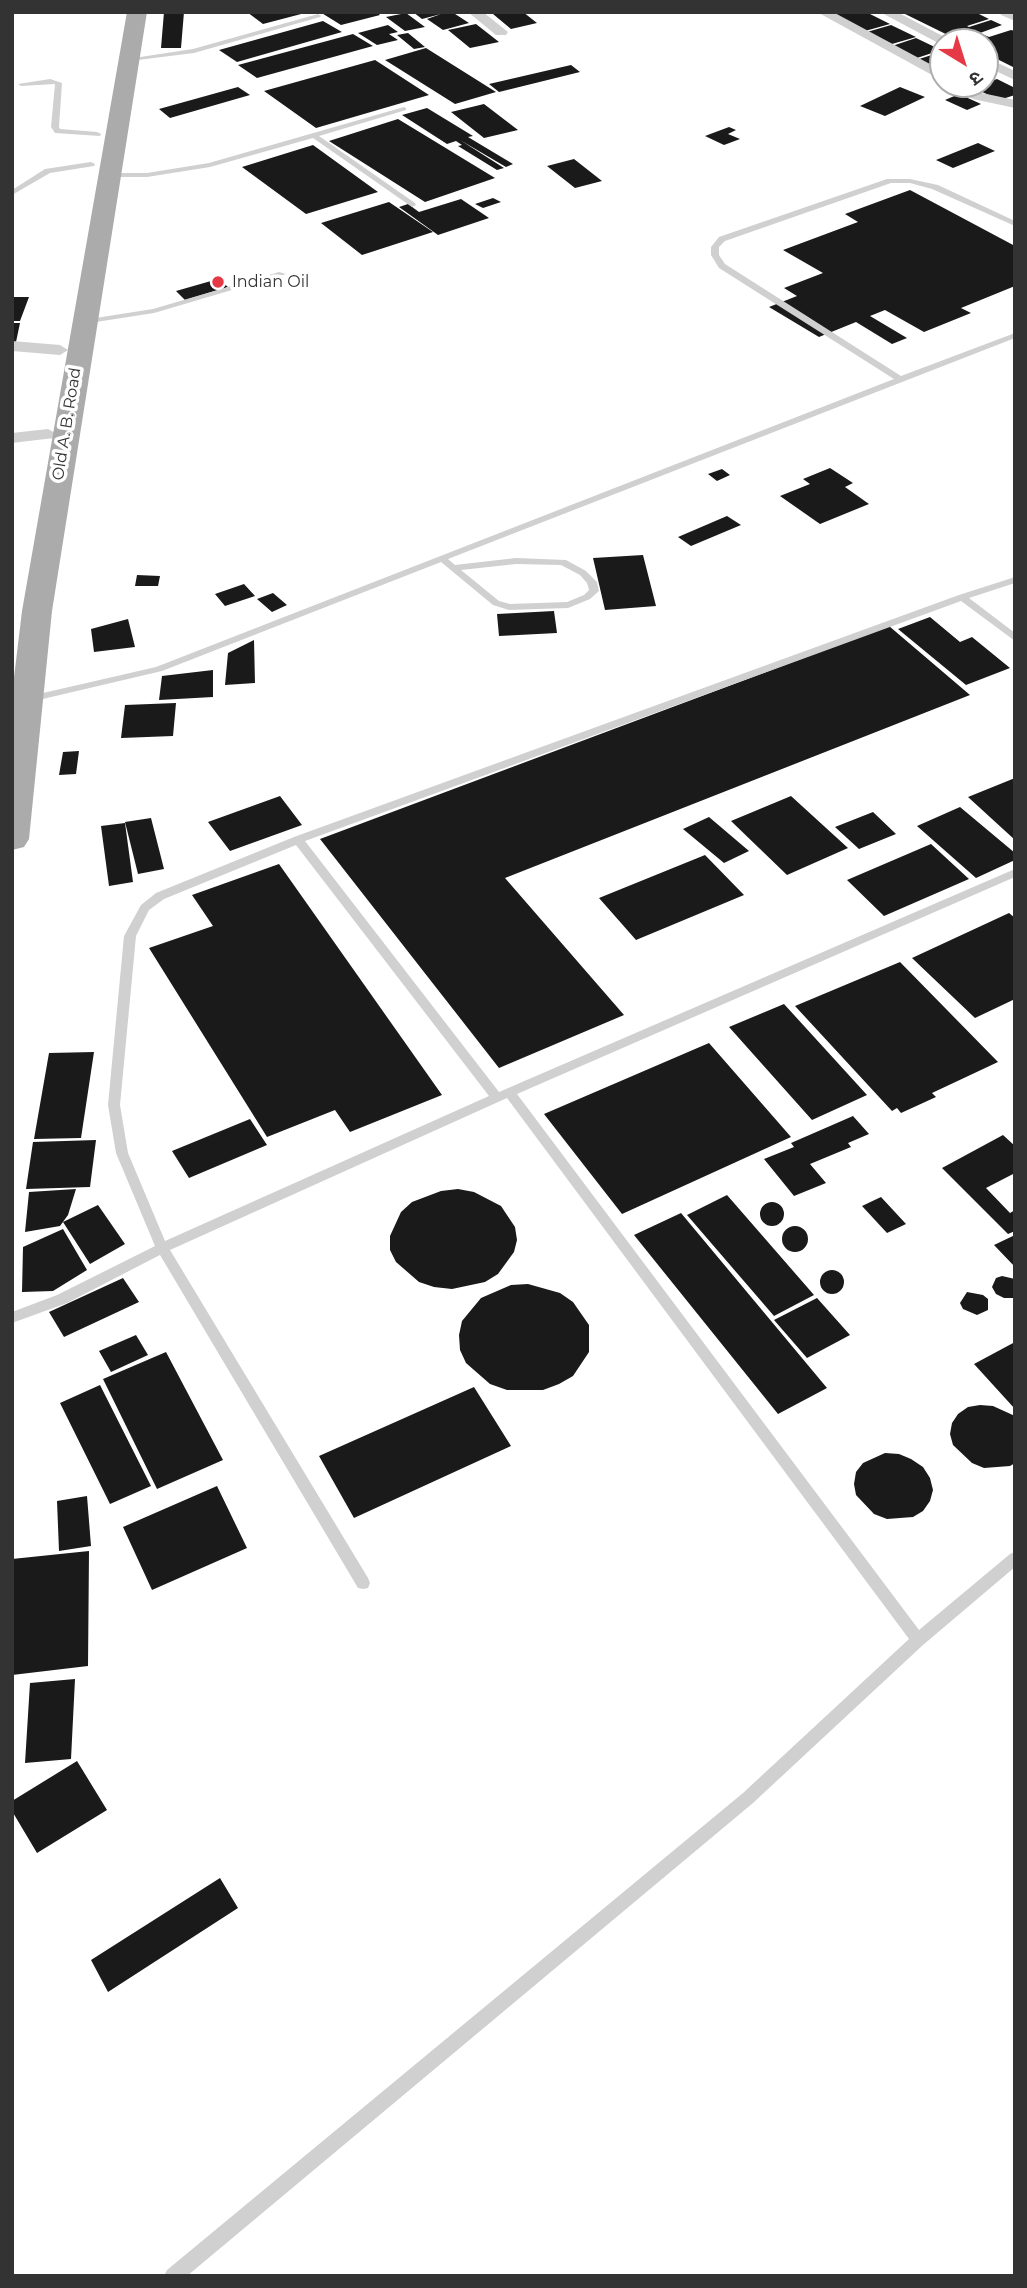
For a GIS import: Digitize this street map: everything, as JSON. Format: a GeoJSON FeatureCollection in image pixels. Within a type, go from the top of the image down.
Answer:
{"type":"FeatureCollection","features":[{"type":"Feature","properties":{"kind":"main road","name":"Old A. B. Road"},"geometry":{"type":"LineString","coordinates":[[12,839],[20,702],[83,322],[100,170],[96,134],[116,12]]}},
{"type":"Feature","properties":{"kind":"main road","name":"Old A. B. Road"},"geometry":{"type":"LineString","coordinates":[[12,661],[60,350],[100,170],[130,59],[137,12]]}},
{"type":"Feature","properties":{"kind":"street"},"geometry":{"type":"LineString","coordinates":[[474,12],[501,32]]}},
{"type":"Feature","properties":{"kind":"street"},"geometry":{"type":"LineString","coordinates":[[822,12],[929,69]]}},
{"type":"Feature","properties":{"kind":"street"},"geometry":{"type":"LineString","coordinates":[[886,12],[929,33]]}},
{"type":"Feature","properties":{"kind":"street"},"geometry":{"type":"LineString","coordinates":[[1006,12],[1015,17]]}},
{"type":"Feature","properties":{"kind":"street"},"geometry":{"type":"LineString","coordinates":[[999,68],[1015,76]]}},
{"type":"Feature","properties":{"kind":"street"},"geometry":{"type":"LineString","coordinates":[[987,98],[1015,104]]}},
{"type":"Feature","properties":{"kind":"street"},"geometry":{"type":"LineString","coordinates":[[12,346],[60,350]]}},
{"type":"Feature","properties":{"kind":"street"},"geometry":{"type":"LineString","coordinates":[[12,438],[48,435]]}},
{"type":"Feature","properties":{"kind":"lane"},"geometry":{"type":"LineString","coordinates":[[130,59],[194,51],[318,16]]}},
{"type":"Feature","properties":{"kind":"lane"},"geometry":{"type":"LineString","coordinates":[[21,84],[50,81],[59,83],[55,127],[58,131],[96,134]]}},
{"type":"Feature","properties":{"kind":"lane"},"geometry":{"type":"LineString","coordinates":[[12,193],[48,171],[100,170],[147,175],[210,165],[404,109]]}},
{"type":"Feature","properties":{"kind":"lane"},"geometry":{"type":"LineString","coordinates":[[315,136],[412,205]]}},
{"type":"Feature","properties":{"kind":"lane"},"geometry":{"type":"LineString","coordinates":[[901,380],[722,266],[715,255],[715,247],[722,239],[890,181],[910,181],[935,187],[1015,224]]}},
{"type":"Feature","properties":{"kind":"lane"},"geometry":{"type":"LineString","coordinates":[[83,322],[154,311],[282,274]]}},
{"type":"Feature","properties":{"kind":"lane"},"geometry":{"type":"LineString","coordinates":[[20,702],[159,669],[1015,335]]}},
{"type":"Feature","properties":{"kind":"lane"},"geometry":{"type":"LineString","coordinates":[[442,559],[496,603],[509,607],[568,605],[594,591],[592,582],[583,573],[563,562],[516,561],[455,568]]}},
{"type":"Feature","properties":{"kind":"lane"},"geometry":{"type":"LineString","coordinates":[[363,1583],[162,1248],[122,1153],[114,1105],[130,936],[145,908],[160,896],[298,840],[1015,580]]}},
{"type":"Feature","properties":{"kind":"lane"},"geometry":{"type":"LineString","coordinates":[[962,597],[1015,638]]}},
{"type":"Feature","properties":{"kind":"lane"},"geometry":{"type":"LineString","coordinates":[[298,840],[503,1096],[918,1640]]}},
{"type":"Feature","properties":{"kind":"lane"},"geometry":{"type":"LineString","coordinates":[[12,1318],[62,1299],[162,1248],[503,1096],[1015,873]]}},
{"type":"Feature","properties":{"kind":"lane"},"geometry":{"type":"LineString","coordinates":[[173,2276],[748,1798],[918,1640],[1015,1558]]}},
{"type":"Feature","properties":{"kind":"building"},"geometry":{"type":"Polygon","coordinates":[[[164,12],[184,12],[181,48],[161,48],[164,12]]]}},
{"type":"Feature","properties":{"kind":"building"},"geometry":{"type":"Polygon","coordinates":[[[247,12],[305,12],[305,13],[263,24],[247,12]]]}},
{"type":"Feature","properties":{"kind":"building"},"geometry":{"type":"Polygon","coordinates":[[[320,12],[377,12],[380,15],[341,25],[320,12]]]}},
{"type":"Feature","properties":{"kind":"building"},"geometry":{"type":"Polygon","coordinates":[[[413,12],[452,12],[469,23],[443,30],[427,19],[441,14],[422,19],[413,12]]]}},
{"type":"Feature","properties":{"kind":"building"},"geometry":{"type":"Polygon","coordinates":[[[523,12],[537,23],[511,29],[493,14],[523,12]]]}},
{"type":"Feature","properties":{"kind":"building"},"geometry":{"type":"Polygon","coordinates":[[[826,12],[866,12],[890,24],[865,31],[826,12]]]}},
{"type":"Feature","properties":{"kind":"building"},"geometry":{"type":"Polygon","coordinates":[[[901,12],[975,12],[989,19],[967,26],[991,20],[1002,25],[994,28],[934,28],[901,12]]]}},
{"type":"Feature","properties":{"kind":"building"},"geometry":{"type":"Polygon","coordinates":[[[406,13],[425,27],[405,31],[386,17],[406,13]]]}},
{"type":"Feature","properties":{"kind":"building"},"geometry":{"type":"Polygon","coordinates":[[[323,21],[342,32],[237,62],[219,50],[323,21]]]}},
{"type":"Feature","properties":{"kind":"building"},"geometry":{"type":"Polygon","coordinates":[[[476,24],[499,42],[470,48],[448,30],[476,24]]]}},
{"type":"Feature","properties":{"kind":"building"},"geometry":{"type":"Polygon","coordinates":[[[388,25],[398,32],[389,34],[398,40],[377,45],[358,33],[388,25]]]}},
{"type":"Feature","properties":{"kind":"building"},"geometry":{"type":"Polygon","coordinates":[[[891,25],[916,37],[892,44],[867,32],[891,25]]]}},
{"type":"Feature","properties":{"kind":"building"},"geometry":{"type":"Polygon","coordinates":[[[1011,30],[1015,31],[1015,68],[999,60],[999,34],[1011,30]]]}},
{"type":"Feature","properties":{"kind":"building"},"geometry":{"type":"Polygon","coordinates":[[[408,33],[425,47],[414,49],[397,35],[408,33]]]}},
{"type":"Feature","properties":{"kind":"building"},"geometry":{"type":"Polygon","coordinates":[[[353,34],[373,46],[257,78],[238,65],[353,34]]]}},
{"type":"Feature","properties":{"kind":"building"},"geometry":{"type":"Polygon","coordinates":[[[916,38],[929,44],[929,54],[917,58],[892,46],[916,38]]]}},
{"type":"Feature","properties":{"kind":"building"},"geometry":{"type":"Polygon","coordinates":[[[426,48],[496,92],[455,104],[385,60],[426,48]]]}},
{"type":"Feature","properties":{"kind":"building"},"geometry":{"type":"Polygon","coordinates":[[[929,56],[929,66],[916,60],[929,56]]]}},
{"type":"Feature","properties":{"kind":"building"},"geometry":{"type":"Polygon","coordinates":[[[375,60],[429,95],[316,128],[264,91],[375,60]]]}},
{"type":"Feature","properties":{"kind":"building"},"geometry":{"type":"Polygon","coordinates":[[[571,65],[580,72],[499,92],[489,84],[571,65]]]}},
{"type":"Feature","properties":{"kind":"building"},"geometry":{"type":"Polygon","coordinates":[[[999,80],[1015,88],[1015,95],[999,100],[995,98],[999,98],[999,80]]]}},
{"type":"Feature","properties":{"kind":"building"},"geometry":{"type":"Polygon","coordinates":[[[238,87],[250,95],[170,118],[159,109],[238,87]]]}},
{"type":"Feature","properties":{"kind":"building"},"geometry":{"type":"Polygon","coordinates":[[[900,87],[925,97],[885,116],[860,106],[900,87]]]}},
{"type":"Feature","properties":{"kind":"building"},"geometry":{"type":"Polygon","coordinates":[[[968,98],[981,104],[967,110],[945,100],[968,98]]]}},
{"type":"Feature","properties":{"kind":"building"},"geometry":{"type":"Polygon","coordinates":[[[484,104],[518,130],[484,138],[451,112],[484,104]]]}},
{"type":"Feature","properties":{"kind":"building"},"geometry":{"type":"Polygon","coordinates":[[[427,108],[513,164],[506,167],[460,140],[504,168],[497,170],[458,146],[462,145],[456,141],[447,144],[402,115],[427,108]]]}},
{"type":"Feature","properties":{"kind":"building"},"geometry":{"type":"Polygon","coordinates":[[[398,119],[495,178],[425,202],[329,141],[398,119]]]}},
{"type":"Feature","properties":{"kind":"building"},"geometry":{"type":"Polygon","coordinates":[[[729,127],[736,130],[728,134],[740,139],[724,145],[705,136],[729,127]]]}},
{"type":"Feature","properties":{"kind":"building"},"geometry":{"type":"Polygon","coordinates":[[[978,143],[995,151],[953,168],[936,160],[978,143]]]}},
{"type":"Feature","properties":{"kind":"building"},"geometry":{"type":"Polygon","coordinates":[[[313,145],[378,192],[306,214],[242,167],[313,145]]]}},
{"type":"Feature","properties":{"kind":"building"},"geometry":{"type":"Polygon","coordinates":[[[574,159],[602,181],[575,188],[547,166],[574,159]]]}},
{"type":"Feature","properties":{"kind":"building"},"geometry":{"type":"Polygon","coordinates":[[[910,190],[1015,246],[1015,286],[961,308],[971,313],[924,332],[885,310],[870,316],[907,338],[892,344],[856,322],[819,337],[769,307],[797,296],[784,288],[823,273],[783,250],[858,222],[845,214],[910,190]]]}},
{"type":"Feature","properties":{"kind":"building"},"geometry":{"type":"Polygon","coordinates":[[[493,198],[501,202],[483,208],[475,204],[493,198]]]}},
{"type":"Feature","properties":{"kind":"building"},"geometry":{"type":"Polygon","coordinates":[[[461,199],[489,218],[438,235],[399,207],[408,204],[419,212],[461,199]]]}},
{"type":"Feature","properties":{"kind":"building"},"geometry":{"type":"Polygon","coordinates":[[[389,202],[433,232],[362,255],[321,223],[389,202]]]}},
{"type":"Feature","properties":{"kind":"building"},"geometry":{"type":"Polygon","coordinates":[[[218,279],[228,287],[185,300],[176,291],[218,279]]]}},
{"type":"Feature","properties":{"kind":"building"},"geometry":{"type":"Polygon","coordinates":[[[12,297],[29,297],[20,321],[12,321],[12,297]]]}},
{"type":"Feature","properties":{"kind":"building"},"geometry":{"type":"Polygon","coordinates":[[[12,323],[20,323],[16,342],[12,342],[12,323]]]}},
{"type":"Feature","properties":{"kind":"building"},"geometry":{"type":"Polygon","coordinates":[[[830,468],[853,483],[845,487],[869,504],[820,524],[780,496],[810,484],[803,479],[830,468]]]}},
{"type":"Feature","properties":{"kind":"building"},"geometry":{"type":"Polygon","coordinates":[[[722,469],[730,475],[717,481],[708,474],[722,469]]]}},
{"type":"Feature","properties":{"kind":"building"},"geometry":{"type":"Polygon","coordinates":[[[727,516],[741,525],[691,546],[678,537],[727,516]]]}},
{"type":"Feature","properties":{"kind":"building"},"geometry":{"type":"Polygon","coordinates":[[[643,555],[656,606],[605,610],[593,558],[643,555]]]}},
{"type":"Feature","properties":{"kind":"building"},"geometry":{"type":"Polygon","coordinates":[[[137,575],[160,576],[158,586],[135,586],[137,575]]]}},
{"type":"Feature","properties":{"kind":"building"},"geometry":{"type":"Polygon","coordinates":[[[244,584],[255,596],[225,606],[215,594],[244,584]]]}},
{"type":"Feature","properties":{"kind":"building"},"geometry":{"type":"Polygon","coordinates":[[[273,593],[287,605],[272,612],[257,599],[273,593]]]}},
{"type":"Feature","properties":{"kind":"building"},"geometry":{"type":"Polygon","coordinates":[[[554,611],[557,633],[499,636],[497,614],[554,611]]]}},
{"type":"Feature","properties":{"kind":"building"},"geometry":{"type":"Polygon","coordinates":[[[930,617],[960,642],[972,637],[1010,668],[966,685],[898,629],[930,617]]]}},
{"type":"Feature","properties":{"kind":"building"},"geometry":{"type":"Polygon","coordinates":[[[128,619],[135,647],[94,652],[91,629],[128,619]]]}},
{"type":"Feature","properties":{"kind":"building"},"geometry":{"type":"Polygon","coordinates":[[[889,626],[970,695],[505,878],[624,1015],[499,1068],[320,839],[889,626]]]}},
{"type":"Feature","properties":{"kind":"building"},"geometry":{"type":"Polygon","coordinates":[[[254,640],[255,683],[225,685],[228,653],[254,640]]]}},
{"type":"Feature","properties":{"kind":"building"},"geometry":{"type":"Polygon","coordinates":[[[213,670],[213,697],[159,700],[162,676],[213,670]]]}},
{"type":"Feature","properties":{"kind":"building"},"geometry":{"type":"Polygon","coordinates":[[[176,703],[173,736],[121,738],[125,705],[176,703]]]}},
{"type":"Feature","properties":{"kind":"building"},"geometry":{"type":"Polygon","coordinates":[[[79,751],[76,774],[59,775],[63,752],[79,751]]]}},
{"type":"Feature","properties":{"kind":"building"},"geometry":{"type":"Polygon","coordinates":[[[1015,778],[1015,840],[968,797],[1015,778]]]}},
{"type":"Feature","properties":{"kind":"building"},"geometry":{"type":"Polygon","coordinates":[[[280,796],[302,825],[230,851],[208,822],[280,796]]]}},
{"type":"Feature","properties":{"kind":"building"},"geometry":{"type":"Polygon","coordinates":[[[791,796],[848,848],[787,875],[731,821],[791,796]]]}},
{"type":"Feature","properties":{"kind":"building"},"geometry":{"type":"Polygon","coordinates":[[[960,807],[1015,853],[1015,860],[976,878],[917,826],[960,807]]]}},
{"type":"Feature","properties":{"kind":"building"},"geometry":{"type":"Polygon","coordinates":[[[873,812],[896,834],[859,849],[835,827],[873,812]]]}},
{"type":"Feature","properties":{"kind":"building"},"geometry":{"type":"Polygon","coordinates":[[[709,817],[749,851],[724,863],[683,829],[709,817]]]}},
{"type":"Feature","properties":{"kind":"building"},"geometry":{"type":"Polygon","coordinates":[[[151,818],[164,869],[138,874],[125,822],[151,818]]]}},
{"type":"Feature","properties":{"kind":"building"},"geometry":{"type":"Polygon","coordinates":[[[125,823],[133,882],[109,886],[101,826],[125,823]]]}},
{"type":"Feature","properties":{"kind":"building"},"geometry":{"type":"Polygon","coordinates":[[[931,844],[969,879],[884,916],[847,880],[931,844]]]}},
{"type":"Feature","properties":{"kind":"building"},"geometry":{"type":"Polygon","coordinates":[[[705,855],[744,895],[636,940],[599,898],[705,855]]]}},
{"type":"Feature","properties":{"kind":"building"},"geometry":{"type":"Polygon","coordinates":[[[279,864],[442,1095],[350,1132],[335,1110],[267,1137],[149,948],[213,926],[192,895],[279,864]]]}},
{"type":"Feature","properties":{"kind":"building"},"geometry":{"type":"Polygon","coordinates":[[[1009,913],[1015,918],[1015,999],[975,1018],[912,958],[1009,913]]]}},
{"type":"Feature","properties":{"kind":"building"},"geometry":{"type":"Polygon","coordinates":[[[900,962],[998,1062],[932,1093],[936,1097],[901,1113],[897,1108],[892,1111],[795,1006],[900,962]]]}},
{"type":"Feature","properties":{"kind":"building"},"geometry":{"type":"Polygon","coordinates":[[[784,1004],[867,1095],[812,1120],[729,1027],[784,1004]]]}},
{"type":"Feature","properties":{"kind":"building"},"geometry":{"type":"Polygon","coordinates":[[[709,1043],[791,1137],[622,1214],[544,1114],[709,1043]]]}},
{"type":"Feature","properties":{"kind":"building"},"geometry":{"type":"Polygon","coordinates":[[[94,1052],[81,1138],[34,1139],[49,1053],[94,1052]]]}},
{"type":"Feature","properties":{"kind":"building"},"geometry":{"type":"Polygon","coordinates":[[[853,1116],[869,1134],[848,1143],[851,1147],[810,1164],[826,1183],[794,1196],[764,1159],[794,1147],[791,1143],[853,1116]]]}},
{"type":"Feature","properties":{"kind":"building"},"geometry":{"type":"Polygon","coordinates":[[[250,1119],[267,1145],[189,1178],[172,1151],[250,1119]]]}},
{"type":"Feature","properties":{"kind":"building"},"geometry":{"type":"Polygon","coordinates":[[[1003,1135],[1015,1146],[1015,1173],[986,1188],[1010,1213],[1015,1210],[1015,1231],[1008,1234],[942,1168],[1003,1135]]]}},
{"type":"Feature","properties":{"kind":"building"},"geometry":{"type":"Polygon","coordinates":[[[96,1140],[90,1187],[26,1189],[33,1142],[96,1140]]]}},
{"type":"Feature","properties":{"kind":"building"},"geometry":{"type":"Polygon","coordinates":[[[76,1189],[68,1215],[60,1226],[25,1232],[29,1192],[76,1189]]]}},
{"type":"Feature","properties":{"kind":"building"},"geometry":{"type":"Polygon","coordinates":[[[458,1189],[474,1192],[501,1206],[515,1227],[517,1240],[514,1252],[498,1274],[485,1282],[452,1289],[434,1287],[419,1282],[396,1262],[390,1250],[390,1236],[401,1212],[412,1202],[441,1191],[458,1189]]]}},
{"type":"Feature","properties":{"kind":"building"},"geometry":{"type":"Polygon","coordinates":[[[727,1195],[814,1295],[774,1316],[687,1215],[727,1195]]]}},
{"type":"Feature","properties":{"kind":"building"},"geometry":{"type":"Polygon","coordinates":[[[881,1197],[906,1224],[887,1233],[862,1206],[881,1197]]]}},
{"type":"Feature","properties":{"kind":"building"},"geometry":{"type":"Polygon","coordinates":[[[772,1202],[783,1209],[784,1214],[777,1225],[772,1226],[761,1219],[760,1214],[767,1203],[772,1202]]]}},
{"type":"Feature","properties":{"kind":"building"},"geometry":{"type":"Polygon","coordinates":[[[98,1205],[125,1244],[90,1264],[63,1222],[98,1205]]]}},
{"type":"Feature","properties":{"kind":"building"},"geometry":{"type":"Polygon","coordinates":[[[681,1213],[827,1388],[778,1414],[634,1235],[681,1213]]]}},
{"type":"Feature","properties":{"kind":"building"},"geometry":{"type":"Polygon","coordinates":[[[795,1226],[804,1230],[808,1239],[804,1248],[795,1252],[786,1248],[782,1239],[786,1230],[795,1226]]]}},
{"type":"Feature","properties":{"kind":"building"},"geometry":{"type":"Polygon","coordinates":[[[63,1229],[87,1270],[53,1291],[22,1292],[23,1247],[63,1229]]]}},
{"type":"Feature","properties":{"kind":"building"},"geometry":{"type":"Polygon","coordinates":[[[1015,1235],[1015,1267],[994,1245],[1015,1235]]]}},
{"type":"Feature","properties":{"kind":"building"},"geometry":{"type":"Polygon","coordinates":[[[832,1270],[843,1277],[844,1282],[837,1293],[832,1294],[821,1287],[820,1282],[827,1271],[832,1270]]]}},
{"type":"Feature","properties":{"kind":"building"},"geometry":{"type":"Polygon","coordinates":[[[1002,1276],[1015,1279],[1013,1298],[996,1294],[992,1287],[996,1278],[1002,1276]]]}},
{"type":"Feature","properties":{"kind":"building"},"geometry":{"type":"Polygon","coordinates":[[[123,1278],[139,1302],[64,1337],[49,1312],[123,1278]]]}},
{"type":"Feature","properties":{"kind":"building"},"geometry":{"type":"Polygon","coordinates":[[[528,1284],[560,1293],[573,1302],[589,1325],[589,1352],[573,1376],[559,1384],[543,1390],[507,1390],[490,1384],[466,1363],[460,1350],[459,1335],[462,1321],[481,1298],[511,1285],[528,1284]]]}},
{"type":"Feature","properties":{"kind":"building"},"geometry":{"type":"Polygon","coordinates":[[[967,1292],[983,1295],[988,1299],[988,1310],[977,1315],[963,1309],[960,1303],[967,1292]]]}},
{"type":"Feature","properties":{"kind":"building"},"geometry":{"type":"Polygon","coordinates":[[[817,1298],[850,1335],[807,1358],[774,1320],[817,1298]]]}},
{"type":"Feature","properties":{"kind":"building"},"geometry":{"type":"Polygon","coordinates":[[[136,1335],[148,1355],[111,1372],[99,1351],[136,1335]]]}},
{"type":"Feature","properties":{"kind":"building"},"geometry":{"type":"Polygon","coordinates":[[[1015,1342],[1015,1409],[974,1364],[1015,1342]]]}},
{"type":"Feature","properties":{"kind":"building"},"geometry":{"type":"Polygon","coordinates":[[[166,1352],[223,1460],[157,1489],[103,1379],[166,1352]]]}},
{"type":"Feature","properties":{"kind":"building"},"geometry":{"type":"Polygon","coordinates":[[[100,1385],[151,1486],[110,1504],[60,1403],[100,1385]]]}},
{"type":"Feature","properties":{"kind":"building"},"geometry":{"type":"Polygon","coordinates":[[[474,1387],[511,1446],[354,1518],[319,1456],[474,1387]]]}},
{"type":"Feature","properties":{"kind":"building"},"geometry":{"type":"Polygon","coordinates":[[[993,1406],[1015,1416],[1015,1463],[1010,1466],[984,1468],[972,1463],[953,1445],[950,1434],[952,1423],[958,1414],[968,1407],[993,1406]]]}},
{"type":"Feature","properties":{"kind":"building"},"geometry":{"type":"Polygon","coordinates":[[[885,1453],[899,1454],[911,1459],[923,1467],[930,1478],[933,1490],[930,1501],[923,1511],[913,1517],[887,1519],[874,1514],[856,1495],[856,1472],[863,1463],[885,1453]]]}},
{"type":"Feature","properties":{"kind":"building"},"geometry":{"type":"Polygon","coordinates":[[[217,1486],[247,1548],[152,1590],[123,1527],[217,1486]]]}},
{"type":"Feature","properties":{"kind":"building"},"geometry":{"type":"Polygon","coordinates":[[[87,1496],[91,1546],[59,1551],[57,1501],[87,1496]]]}},
{"type":"Feature","properties":{"kind":"building"},"geometry":{"type":"Polygon","coordinates":[[[89,1551],[88,1666],[12,1675],[12,1559],[89,1551]]]}},
{"type":"Feature","properties":{"kind":"building"},"geometry":{"type":"Polygon","coordinates":[[[75,1679],[71,1759],[25,1763],[30,1683],[75,1679]]]}},
{"type":"Feature","properties":{"kind":"building"},"geometry":{"type":"Polygon","coordinates":[[[77,1761],[107,1810],[37,1853],[12,1811],[12,1801],[77,1761]]]}},
{"type":"Feature","properties":{"kind":"building"},"geometry":{"type":"Polygon","coordinates":[[[220,1878],[238,1908],[108,1992],[91,1960],[220,1878]]]}},
{"type":"Feature","properties":{"kind":"place","name":"Indian Oil"},"geometry":{"type":"Point","coordinates":[218,282]}}]}
